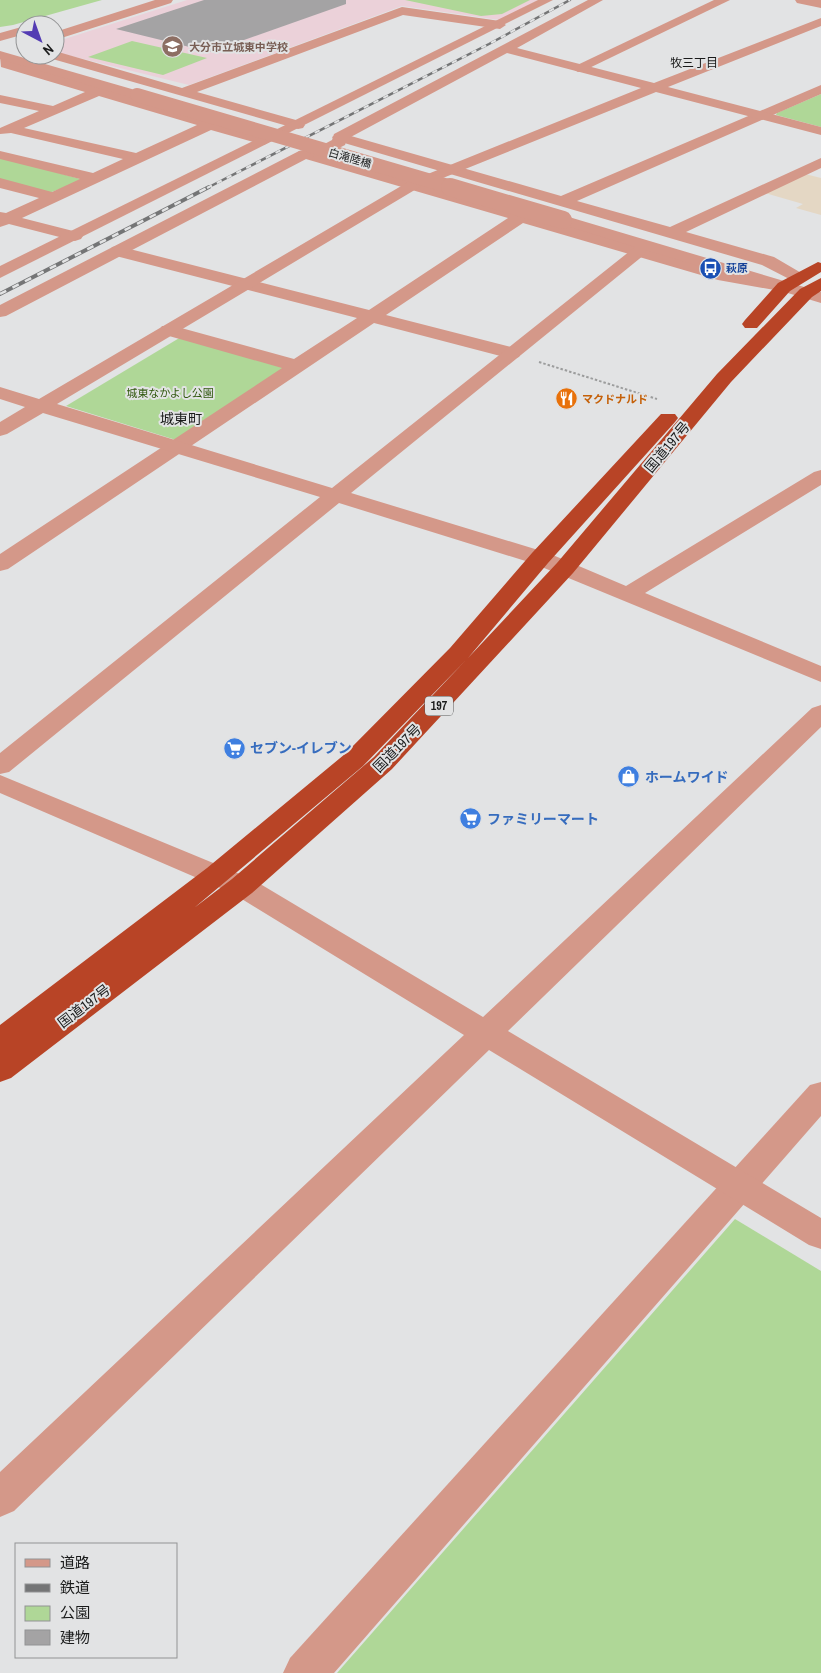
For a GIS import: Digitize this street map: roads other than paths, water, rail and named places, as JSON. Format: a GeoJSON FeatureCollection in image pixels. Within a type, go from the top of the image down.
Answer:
{"type":"FeatureCollection","features":[{"type":"Feature","properties":{"kind":"highway","name":"国道197号"},"geometry":{"type":"LineString","coordinates":[[0,1040],[102,965],[229,880],[354,760],[459,653],[540,558],[679,406],[811,284]]}},
{"type":"Feature","properties":{"kind":"highway","name":"国道197号"},"geometry":{"type":"LineString","coordinates":[[0,1070],[229,880],[384,763],[565,568],[724,378],[811,284]]}},
{"type":"Feature","properties":{"kind":"street"},"geometry":{"type":"LineString","coordinates":[[65,33],[167,0]]}},
{"type":"Feature","properties":{"kind":"street"},"geometry":{"type":"LineString","coordinates":[[0,273],[547,0]]}},
{"type":"Feature","properties":{"kind":"street"},"geometry":{"type":"LineString","coordinates":[[339,137],[598,0]]}},
{"type":"Feature","properties":{"kind":"street"},"geometry":{"type":"LineString","coordinates":[[578,68],[724,0]]}},
{"type":"Feature","properties":{"kind":"street"},"geometry":{"type":"LineString","coordinates":[[801,0],[821,4]]}},
{"type":"Feature","properties":{"kind":"street"},"geometry":{"type":"LineString","coordinates":[[183,92],[402,11],[500,25]]}},
{"type":"Feature","properties":{"kind":"street"},"geometry":{"type":"LineString","coordinates":[[0,430],[413,185],[448,169],[653,87],[821,22]]}},
{"type":"Feature","properties":{"kind":"street"},"geometry":{"type":"LineString","coordinates":[[11,49],[143,93]]}},
{"type":"Feature","properties":{"kind":"street"},"geometry":{"type":"LineString","coordinates":[[11,49],[143,93]]}},
{"type":"Feature","properties":{"kind":"street"},"geometry":{"type":"LineString","coordinates":[[507,49],[821,132]]}},
{"type":"Feature","properties":{"kind":"street"},"geometry":{"type":"LineString","coordinates":[[65,58],[298,125]]}},
{"type":"Feature","properties":{"kind":"street"},"geometry":{"type":"LineString","coordinates":[[0,60],[6,64],[97,92],[264,141]]}},
{"type":"Feature","properties":{"kind":"street"},"geometry":{"type":"LineString","coordinates":[[561,202],[821,89]]}},
{"type":"Feature","properties":{"kind":"street"},"geometry":{"type":"LineString","coordinates":[[5,131],[97,92]]}},
{"type":"Feature","properties":{"kind":"street","name":"白滝陸橋"},"geometry":{"type":"LineString","coordinates":[[143,93],[568,217],[811,284]]}},
{"type":"Feature","properties":{"kind":"street"},"geometry":{"type":"LineString","coordinates":[[0,99],[54,110]]}},
{"type":"Feature","properties":{"kind":"street"},"geometry":{"type":"LineString","coordinates":[[2,221],[209,125]]}},
{"type":"Feature","properties":{"kind":"street"},"geometry":{"type":"LineString","coordinates":[[5,131],[137,158]]}},
{"type":"Feature","properties":{"kind":"street"},"geometry":{"type":"LineString","coordinates":[[0,312],[304,154],[320,152],[340,142],[339,137]]}},
{"type":"Feature","properties":{"kind":"street"},"geometry":{"type":"LineString","coordinates":[[339,137],[768,261],[811,284]]}},
{"type":"Feature","properties":{"kind":"street"},"geometry":{"type":"LineString","coordinates":[[304,154],[724,276],[811,284]]}},
{"type":"Feature","properties":{"kind":"street"},"geometry":{"type":"LineString","coordinates":[[0,155],[94,178]]}},
{"type":"Feature","properties":{"kind":"street"},"geometry":{"type":"LineString","coordinates":[[671,233],[821,162]]}},
{"type":"Feature","properties":{"kind":"street"},"geometry":{"type":"LineString","coordinates":[[0,183],[54,197]]}},
{"type":"Feature","properties":{"kind":"street"},"geometry":{"type":"LineString","coordinates":[[0,564],[521,217]]}},
{"type":"Feature","properties":{"kind":"street"},"geometry":{"type":"LineString","coordinates":[[2,221],[68,239]]}},
{"type":"Feature","properties":{"kind":"street"},"geometry":{"type":"LineString","coordinates":[[118,251],[512,353]]}},
{"type":"Feature","properties":{"kind":"street"},"geometry":{"type":"LineString","coordinates":[[0,766],[638,251]]}},
{"type":"Feature","properties":{"kind":"street"},"geometry":{"type":"LineString","coordinates":[[168,330],[297,366]]}},
{"type":"Feature","properties":{"kind":"street"},"geometry":{"type":"LineString","coordinates":[[0,393],[540,558],[821,675]]}},
{"type":"Feature","properties":{"kind":"street"},"geometry":{"type":"LineString","coordinates":[[628,594],[821,476]]}},
{"type":"Feature","properties":{"kind":"street"},"geometry":{"type":"LineString","coordinates":[[0,1498],[821,713]]}},
{"type":"Feature","properties":{"kind":"street"},"geometry":{"type":"LineString","coordinates":[[0,782],[229,880],[821,1235]]}},
{"type":"Feature","properties":{"kind":"street"},"geometry":{"type":"LineString","coordinates":[[304,1673],[821,1094]]}},
{"type":"Feature","properties":{"kind":"railway"},"geometry":{"type":"LineString","coordinates":[[207,188],[489,44],[570,0]]}},
{"type":"Feature","properties":{"kind":"railway"},"geometry":{"type":"LineString","coordinates":[[0,294],[209,187]]}},
{"type":"Feature","properties":{"kind":"place","name":"大分市立城東中学校"},"geometry":{"type":"Point","coordinates":[173,47]}},
{"type":"Feature","properties":{"kind":"place","name":"萩原"},"geometry":{"type":"Point","coordinates":[710,268]}},
{"type":"Feature","properties":{"kind":"place","name":"マクドナルド"},"geometry":{"type":"Point","coordinates":[566,399]}},
{"type":"Feature","properties":{"kind":"place","name":"セブン-イレブン"},"geometry":{"type":"Point","coordinates":[234,748]}},
{"type":"Feature","properties":{"kind":"place","name":"ホームワイド"},"geometry":{"type":"Point","coordinates":[629,777]}},
{"type":"Feature","properties":{"kind":"place","name":"ファミリーマート"},"geometry":{"type":"Point","coordinates":[471,819]}},
{"type":"Feature","properties":{"kind":"district","name":"牧三丁目"},"geometry":{"type":"Point","coordinates":[694,63]}},
{"type":"Feature","properties":{"kind":"district","name":"城東町"},"geometry":{"type":"Point","coordinates":[181,419]}},
{"type":"Feature","properties":{"kind":"park label","name":"城東なかよし公園"},"geometry":{"type":"Point","coordinates":[170,393]}}]}
